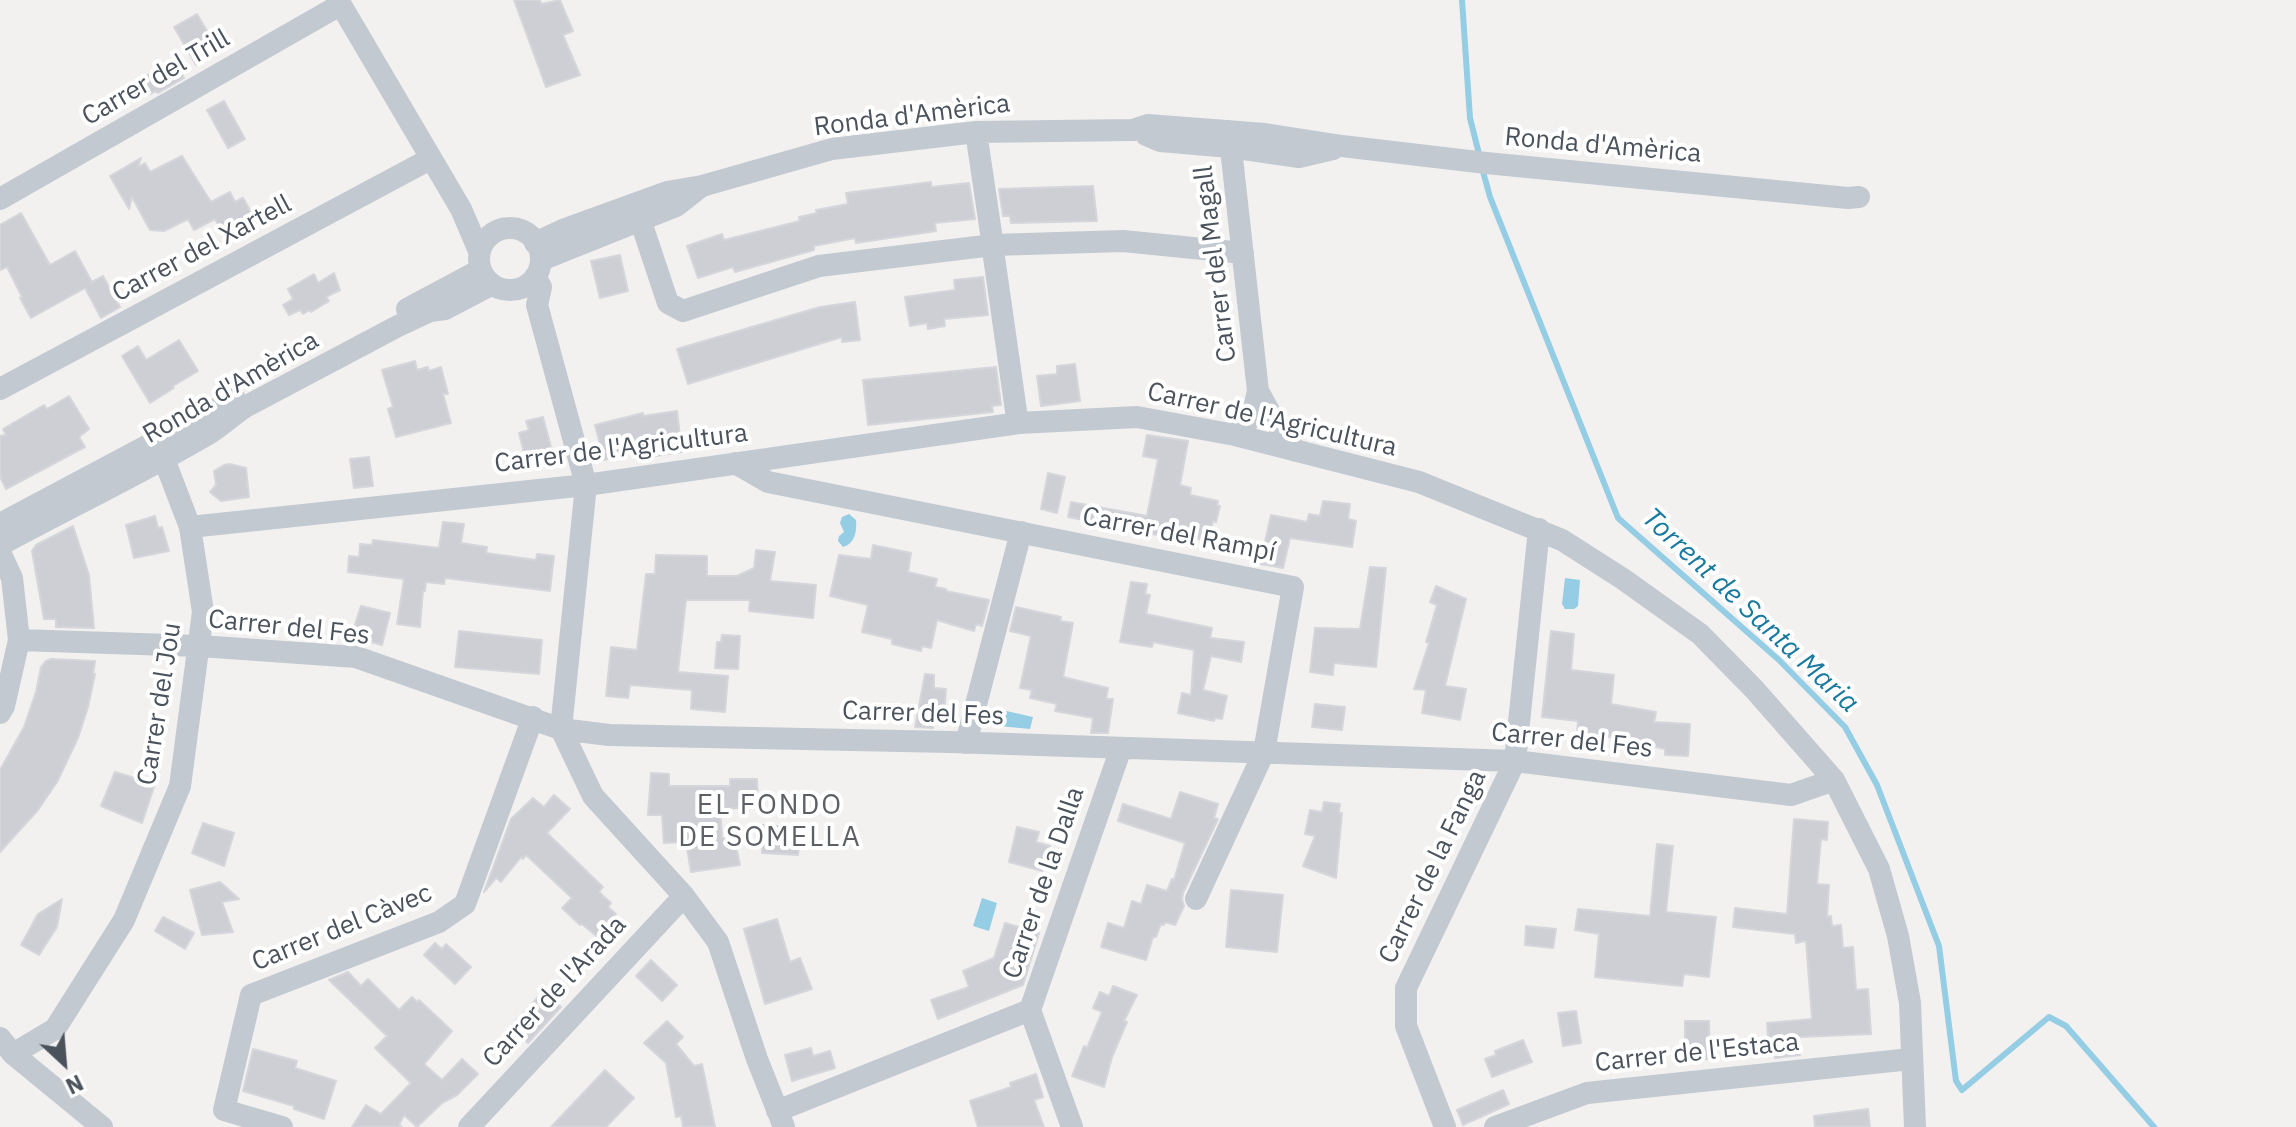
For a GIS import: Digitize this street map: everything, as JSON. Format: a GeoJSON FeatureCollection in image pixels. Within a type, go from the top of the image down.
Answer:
{"type":"FeatureCollection","features":[{"type":"Feature","properties":{"kind":"street"},"geometry":{"type":"LineString","coordinates":[[339,2],[461,209],[482,222],[486,260],[505,291],[534,275]]}},
{"type":"Feature","properties":{"kind":"street","name":"Carrer del Trill"},"geometry":{"type":"LineString","coordinates":[[0,199],[339,2]]}},
{"type":"Feature","properties":{"kind":"street","name":"Ronda d'Amèrica"},"geometry":{"type":"LineString","coordinates":[[534,275],[565,229],[667,192],[702,186],[832,149],[976,132],[1133,130],[1160,141],[1230,139],[1299,157],[1342,146],[1502,165],[1832,197],[1859,197]]}},
{"type":"Feature","properties":{"kind":"street"},"geometry":{"type":"LineString","coordinates":[[976,132],[991,233]]}},
{"type":"Feature","properties":{"kind":"street","name":"Carrer del Magall"},"geometry":{"type":"LineString","coordinates":[[1230,139],[1258,391],[1252,417],[1235,435]]}},
{"type":"Feature","properties":{"kind":"street","name":"Carrer del Xartell"},"geometry":{"type":"LineString","coordinates":[[0,389],[430,159]]}},
{"type":"Feature","properties":{"kind":"street","name":"Ronda d'Amèrica"},"geometry":{"type":"LineString","coordinates":[[534,275],[640,219],[676,206],[702,186]]}},
{"type":"Feature","properties":{"kind":"street"},"geometry":{"type":"LineString","coordinates":[[640,219],[668,303],[683,311],[819,266],[993,245],[1123,241],[1243,253]]}},
{"type":"Feature","properties":{"kind":"street"},"geometry":{"type":"LineString","coordinates":[[486,260],[512,228],[522,230],[533,238],[534,275],[586,485],[561,729],[593,796],[684,896],[718,942],[757,1059],[781,1119],[1030,1010]]}},
{"type":"Feature","properties":{"kind":"street"},"geometry":{"type":"LineString","coordinates":[[994,257],[1017,418]]}},
{"type":"Feature","properties":{"kind":"street","name":"Ronda d'Amèrica"},"geometry":{"type":"LineString","coordinates":[[0,545],[164,459],[214,430],[245,407],[398,326],[430,311],[445,309],[486,260]]}},
{"type":"Feature","properties":{"kind":"street","name":"Ronda d'Amèrica"},"geometry":{"type":"LineString","coordinates":[[0,524],[486,260]]}},
{"type":"Feature","properties":{"kind":"street","name":"Carrer del Magall"},"geometry":{"type":"LineString","coordinates":[[1258,391],[1296,451]]}},
{"type":"Feature","properties":{"kind":"street","name":"Carrer de l'Agricultura"},"geometry":{"type":"LineString","coordinates":[[190,527],[586,485],[1019,423],[1137,417],[1235,435],[1419,482],[1562,540],[1700,634],[1754,689],[1834,780],[1879,869],[1898,936],[1910,1003],[1915,1127]]}},
{"type":"Feature","properties":{"kind":"street","name":"Carrer del Jou"},"geometry":{"type":"LineString","coordinates":[[7,1046],[55,1029],[124,920],[180,786],[203,612],[190,527],[164,459]]}},
{"type":"Feature","properties":{"kind":"street","name":"Carrer del Rampí"},"geometry":{"type":"LineString","coordinates":[[735,463],[768,482],[1293,587],[1264,752],[1196,899]]}},
{"type":"Feature","properties":{"kind":"street","name":"Carrer de la Fanga"},"geometry":{"type":"LineString","coordinates":[[1445,1127],[1406,1026],[1406,988],[1515,761],[1539,529]]}},
{"type":"Feature","properties":{"kind":"street"},"geometry":{"type":"LineString","coordinates":[[966,743],[1021,532]]}},
{"type":"Feature","properties":{"kind":"street"},"geometry":{"type":"LineString","coordinates":[[0,552],[12,578],[19,640],[0,713]]}},
{"type":"Feature","properties":{"kind":"street","name":"Carrer del Fes"},"geometry":{"type":"LineString","coordinates":[[19,640],[200,646],[356,657],[561,729],[609,735],[1515,761],[1791,795],[1834,780]]}},
{"type":"Feature","properties":{"kind":"street","name":"Carrer del Càvec"},"geometry":{"type":"LineString","coordinates":[[282,1127],[224,1110],[251,995],[439,922],[465,904],[533,717]]}},
{"type":"Feature","properties":{"kind":"street","name":"Carrer de la Dalla"},"geometry":{"type":"LineString","coordinates":[[1072,1127],[1030,1010],[1121,748]]}},
{"type":"Feature","properties":{"kind":"street","name":"Carrer de l'Arada"},"geometry":{"type":"LineString","coordinates":[[469,1127],[684,896]]}},
{"type":"Feature","properties":{"kind":"street"},"geometry":{"type":"LineString","coordinates":[[7,1046],[102,1127]]}},
{"type":"Feature","properties":{"kind":"street","name":"Carrer de l'Estaca"},"geometry":{"type":"LineString","coordinates":[[1495,1127],[1587,1093],[1911,1059]]}},
{"type":"Feature","properties":{"kind":"water"},"geometry":{"type":"Polygon","coordinates":[[[849,514],[856,520],[855,533],[853,540],[843,547],[838,541],[844,532],[840,523],[842,517],[849,514]]]}},
{"type":"Feature","properties":{"kind":"water"},"geometry":{"type":"Polygon","coordinates":[[[1565,578],[1580,580],[1578,606],[1574,609],[1565,609],[1562,604],[1565,578]]]}},
{"type":"Feature","properties":{"kind":"water"},"geometry":{"type":"Polygon","coordinates":[[[1002,710],[1033,717],[1030,729],[999,726],[1002,710]]]}},
{"type":"Feature","properties":{"kind":"water"},"geometry":{"type":"Polygon","coordinates":[[[982,898],[997,903],[989,931],[973,926],[982,898]]]}},
{"type":"Feature","properties":{"kind":"building"},"geometry":{"type":"Polygon","coordinates":[[[514,0],[540,0],[541,4],[560,0],[573,31],[563,35],[580,75],[546,87],[514,0]]]}},
{"type":"Feature","properties":{"kind":"building"},"geometry":{"type":"Polygon","coordinates":[[[197,14],[214,43],[211,45],[216,54],[196,65],[174,27],[197,14]]]}},
{"type":"Feature","properties":{"kind":"building"},"geometry":{"type":"Polygon","coordinates":[[[174,60],[184,78],[158,93],[148,95],[139,80],[174,60]]]}},
{"type":"Feature","properties":{"kind":"building"},"geometry":{"type":"Polygon","coordinates":[[[224,101],[245,139],[228,148],[207,110],[224,101]]]}},
{"type":"Feature","properties":{"kind":"building"},"geometry":{"type":"Polygon","coordinates":[[[182,156],[211,202],[230,192],[235,202],[243,198],[258,224],[227,241],[215,219],[194,230],[188,219],[164,231],[150,230],[132,197],[129,209],[110,176],[141,158],[138,167],[145,163],[150,172],[182,156]]]}},
{"type":"Feature","properties":{"kind":"building"},"geometry":{"type":"Polygon","coordinates":[[[931,182],[931,187],[969,183],[975,219],[935,223],[936,231],[856,243],[855,238],[814,246],[814,250],[735,272],[733,267],[698,278],[687,246],[722,234],[724,240],[800,221],[799,217],[817,213],[816,210],[848,204],[846,193],[931,182]]]}},
{"type":"Feature","properties":{"kind":"building"},"geometry":{"type":"Polygon","coordinates":[[[1093,186],[1097,221],[1011,223],[1010,216],[1003,216],[999,189],[1093,186]]]}},
{"type":"Feature","properties":{"kind":"building"},"geometry":{"type":"Polygon","coordinates":[[[21,213],[50,265],[75,251],[92,282],[103,276],[120,307],[101,318],[85,288],[31,318],[7,267],[0,270],[0,225],[21,213]]]}},
{"type":"Feature","properties":{"kind":"building"},"geometry":{"type":"Polygon","coordinates":[[[620,255],[628,291],[600,298],[591,261],[620,255]]]}},
{"type":"Feature","properties":{"kind":"building"},"geometry":{"type":"Polygon","coordinates":[[[334,273],[340,290],[326,297],[329,301],[311,312],[303,314],[300,310],[289,315],[283,305],[293,299],[288,289],[314,274],[318,283],[334,273]]]}},
{"type":"Feature","properties":{"kind":"building"},"geometry":{"type":"Polygon","coordinates":[[[983,277],[988,315],[944,319],[945,326],[928,329],[927,323],[910,326],[905,297],[955,290],[954,280],[983,277]]]}},
{"type":"Feature","properties":{"kind":"building"},"geometry":{"type":"Polygon","coordinates":[[[855,302],[860,340],[842,342],[842,337],[688,384],[677,349],[820,307],[855,302]]]}},
{"type":"Feature","properties":{"kind":"building"},"geometry":{"type":"Polygon","coordinates":[[[179,340],[198,371],[150,403],[122,356],[138,346],[146,360],[179,340]]]}},
{"type":"Feature","properties":{"kind":"building"},"geometry":{"type":"Polygon","coordinates":[[[415,361],[417,370],[428,367],[429,371],[441,367],[448,394],[443,394],[451,423],[396,437],[388,409],[393,407],[382,370],[415,361]]]}},
{"type":"Feature","properties":{"kind":"building"},"geometry":{"type":"Polygon","coordinates":[[[1075,364],[1080,401],[1041,406],[1037,376],[1057,374],[1057,366],[1075,364]]]}},
{"type":"Feature","properties":{"kind":"building"},"geometry":{"type":"Polygon","coordinates":[[[996,367],[1001,405],[992,406],[993,412],[868,425],[863,380],[996,367]]]}},
{"type":"Feature","properties":{"kind":"building"},"geometry":{"type":"Polygon","coordinates":[[[69,396],[89,429],[79,437],[85,447],[6,489],[0,477],[0,436],[6,435],[3,429],[44,405],[47,409],[69,396]]]}},
{"type":"Feature","properties":{"kind":"building"},"geometry":{"type":"Polygon","coordinates":[[[677,411],[682,452],[648,457],[647,449],[604,460],[595,425],[643,413],[643,416],[677,411]]]}},
{"type":"Feature","properties":{"kind":"building"},"geometry":{"type":"Polygon","coordinates":[[[543,417],[555,462],[528,469],[519,433],[529,430],[526,421],[543,417]]]}},
{"type":"Feature","properties":{"kind":"building"},"geometry":{"type":"Polygon","coordinates":[[[1147,435],[1188,441],[1180,485],[1191,488],[1190,495],[1218,501],[1217,505],[1220,506],[1208,541],[1174,533],[1173,538],[1068,517],[1071,502],[1147,516],[1158,459],[1143,456],[1147,435]]]}},
{"type":"Feature","properties":{"kind":"building"},"geometry":{"type":"Polygon","coordinates":[[[369,457],[373,486],[354,488],[350,459],[369,457]]]}},
{"type":"Feature","properties":{"kind":"building"},"geometry":{"type":"Polygon","coordinates":[[[230,464],[246,468],[249,497],[221,501],[210,492],[216,485],[214,471],[230,464]]]}},
{"type":"Feature","properties":{"kind":"building"},"geometry":{"type":"Polygon","coordinates":[[[1048,473],[1065,477],[1057,513],[1041,509],[1048,473]]]}},
{"type":"Feature","properties":{"kind":"building"},"geometry":{"type":"Polygon","coordinates":[[[1323,501],[1350,504],[1348,519],[1356,521],[1352,547],[1290,538],[1283,568],[1260,564],[1271,515],[1307,522],[1309,514],[1320,516],[1323,501]]]}},
{"type":"Feature","properties":{"kind":"building"},"geometry":{"type":"Polygon","coordinates":[[[155,516],[158,528],[162,527],[169,551],[134,558],[126,525],[155,516]]]}},
{"type":"Feature","properties":{"kind":"building"},"geometry":{"type":"Polygon","coordinates":[[[443,522],[464,524],[461,543],[487,547],[486,553],[536,560],[537,554],[554,556],[550,591],[445,578],[444,584],[426,582],[420,627],[397,624],[404,579],[348,572],[349,556],[359,557],[360,544],[372,545],[373,540],[439,548],[443,522]]]}},
{"type":"Feature","properties":{"kind":"building"},"geometry":{"type":"Polygon","coordinates":[[[73,526],[89,575],[94,628],[56,627],[56,619],[44,619],[32,551],[36,545],[73,526]]]}},
{"type":"Feature","properties":{"kind":"building"},"geometry":{"type":"Polygon","coordinates":[[[873,545],[911,553],[908,572],[937,579],[935,587],[989,600],[982,626],[976,624],[974,631],[937,620],[931,648],[922,646],[921,651],[892,644],[892,639],[862,632],[868,605],[830,596],[839,555],[871,559],[873,545]]]}},
{"type":"Feature","properties":{"kind":"building"},"geometry":{"type":"Polygon","coordinates":[[[756,550],[775,552],[770,581],[816,585],[813,618],[749,611],[750,600],[686,600],[678,672],[728,676],[725,712],[691,709],[692,690],[630,685],[628,698],[606,696],[611,647],[637,650],[646,574],[655,574],[656,555],[707,556],[707,576],[737,576],[754,568],[756,550]]]}},
{"type":"Feature","properties":{"kind":"building"},"geometry":{"type":"Polygon","coordinates":[[[1370,567],[1386,568],[1376,667],[1334,663],[1333,675],[1310,672],[1315,628],[1360,629],[1370,567]]]}},
{"type":"Feature","properties":{"kind":"building"},"geometry":{"type":"Polygon","coordinates":[[[1131,582],[1147,584],[1145,594],[1150,595],[1146,614],[1212,628],[1210,638],[1244,642],[1241,662],[1211,656],[1203,690],[1227,696],[1222,719],[1215,718],[1214,721],[1178,713],[1182,693],[1191,695],[1194,650],[1153,642],[1152,647],[1120,642],[1131,582]]]}},
{"type":"Feature","properties":{"kind":"building"},"geometry":{"type":"Polygon","coordinates":[[[1436,586],[1466,599],[1445,686],[1466,689],[1460,720],[1422,713],[1426,690],[1414,689],[1429,643],[1426,642],[1437,605],[1430,602],[1436,586]]]}},
{"type":"Feature","properties":{"kind":"building"},"geometry":{"type":"Polygon","coordinates":[[[361,606],[390,613],[382,645],[351,637],[361,606]]]}},
{"type":"Feature","properties":{"kind":"building"},"geometry":{"type":"Polygon","coordinates":[[[1016,607],[1061,617],[1060,621],[1073,623],[1063,677],[1108,688],[1106,699],[1113,699],[1108,733],[1091,733],[1093,718],[1055,711],[1057,704],[1030,698],[1032,690],[1020,688],[1031,636],[1010,631],[1016,607]]]}},
{"type":"Feature","properties":{"kind":"building"},"geometry":{"type":"Polygon","coordinates":[[[459,631],[542,640],[539,674],[455,667],[459,631]]]}},
{"type":"Feature","properties":{"kind":"building"},"geometry":{"type":"Polygon","coordinates":[[[1551,631],[1574,634],[1571,670],[1614,675],[1611,704],[1656,712],[1654,722],[1690,724],[1688,756],[1665,755],[1665,749],[1618,738],[1577,733],[1578,721],[1542,717],[1551,631]]]}},
{"type":"Feature","properties":{"kind":"building"},"geometry":{"type":"Polygon","coordinates":[[[722,635],[740,636],[738,669],[715,668],[717,642],[721,642],[722,635]]]}},
{"type":"Feature","properties":{"kind":"building"},"geometry":{"type":"Polygon","coordinates":[[[51,659],[95,661],[88,707],[78,738],[57,782],[38,810],[0,852],[0,770],[24,727],[41,667],[51,659]]]}},
{"type":"Feature","properties":{"kind":"building"},"geometry":{"type":"Polygon","coordinates":[[[925,674],[934,675],[934,688],[946,689],[944,719],[933,719],[933,728],[915,727],[925,674]]]}},
{"type":"Feature","properties":{"kind":"building"},"geometry":{"type":"Polygon","coordinates":[[[1315,704],[1345,707],[1342,730],[1312,727],[1315,704]]]}},
{"type":"Feature","properties":{"kind":"building"},"geometry":{"type":"Polygon","coordinates":[[[115,772],[155,784],[142,823],[101,806],[115,772]]]}},
{"type":"Feature","properties":{"kind":"building"},"geometry":{"type":"Polygon","coordinates":[[[651,773],[669,774],[669,786],[730,786],[730,779],[757,779],[758,807],[720,809],[722,837],[736,846],[740,865],[691,872],[686,842],[664,843],[662,815],[648,815],[651,773]]]}},
{"type":"Feature","properties":{"kind":"building"},"geometry":{"type":"Polygon","coordinates":[[[1180,792],[1218,804],[1214,818],[1218,819],[1183,893],[1184,906],[1175,925],[1161,924],[1146,960],[1101,947],[1108,923],[1124,928],[1132,901],[1141,904],[1147,885],[1167,891],[1174,880],[1185,843],[1118,821],[1123,804],[1171,819],[1180,792]]]}},
{"type":"Feature","properties":{"kind":"building"},"geometry":{"type":"Polygon","coordinates":[[[554,795],[570,809],[547,833],[603,887],[599,892],[611,903],[608,907],[616,914],[610,920],[620,931],[607,945],[562,908],[572,898],[526,855],[501,882],[496,878],[484,892],[511,819],[533,798],[544,807],[554,795]]]}},
{"type":"Feature","properties":{"kind":"building"},"geometry":{"type":"Polygon","coordinates":[[[1324,802],[1340,804],[1339,813],[1342,813],[1336,878],[1303,866],[1315,836],[1305,834],[1310,810],[1322,812],[1324,802]]]}},
{"type":"Feature","properties":{"kind":"building"},"geometry":{"type":"Polygon","coordinates":[[[1794,819],[1828,822],[1827,840],[1821,839],[1817,884],[1829,885],[1827,917],[1831,916],[1832,926],[1841,925],[1843,948],[1853,947],[1856,990],[1868,989],[1871,1034],[1799,1037],[1800,1055],[1775,1058],[1774,1048],[1769,1048],[1767,1023],[1812,1019],[1806,941],[1796,943],[1795,934],[1733,927],[1735,908],[1787,914],[1794,819]]]}},
{"type":"Feature","properties":{"kind":"building"},"geometry":{"type":"Polygon","coordinates":[[[203,823],[234,833],[224,866],[192,853],[203,823]]]}},
{"type":"Feature","properties":{"kind":"building"},"geometry":{"type":"Polygon","coordinates":[[[763,825],[801,828],[798,855],[762,853],[763,825]]]}},
{"type":"Feature","properties":{"kind":"building"},"geometry":{"type":"Polygon","coordinates":[[[1017,827],[1039,832],[1036,842],[1050,846],[1042,871],[1009,862],[1017,827]]]}},
{"type":"Feature","properties":{"kind":"building"},"geometry":{"type":"Polygon","coordinates":[[[1657,844],[1673,846],[1666,912],[1716,917],[1709,977],[1684,974],[1682,986],[1595,977],[1599,934],[1575,930],[1578,909],[1650,916],[1657,844]]]}},
{"type":"Feature","properties":{"kind":"building"},"geometry":{"type":"Polygon","coordinates":[[[220,882],[239,899],[222,902],[233,932],[202,935],[190,890],[220,882]]]}},
{"type":"Feature","properties":{"kind":"building"},"geometry":{"type":"Polygon","coordinates":[[[1231,890],[1283,895],[1277,952],[1226,947],[1231,890]]]}},
{"type":"Feature","properties":{"kind":"building"},"geometry":{"type":"Polygon","coordinates":[[[62,899],[57,927],[39,955],[21,945],[38,914],[62,899]]]}},
{"type":"Feature","properties":{"kind":"building"},"geometry":{"type":"Polygon","coordinates":[[[163,917],[194,933],[185,949],[155,931],[163,917]]]}},
{"type":"Feature","properties":{"kind":"building"},"geometry":{"type":"Polygon","coordinates":[[[777,919],[790,962],[800,958],[812,989],[765,1004],[744,929],[777,919]]]}},
{"type":"Feature","properties":{"kind":"building"},"geometry":{"type":"Polygon","coordinates":[[[1005,923],[1039,933],[1023,985],[938,1019],[931,1000],[969,987],[963,971],[994,958],[1005,923]]]}},
{"type":"Feature","properties":{"kind":"building"},"geometry":{"type":"Polygon","coordinates":[[[1526,926],[1556,929],[1553,948],[1525,945],[1526,926]]]}},
{"type":"Feature","properties":{"kind":"building"},"geometry":{"type":"Polygon","coordinates":[[[435,943],[442,949],[446,944],[471,967],[455,984],[424,955],[435,943]]]}},
{"type":"Feature","properties":{"kind":"building"},"geometry":{"type":"Polygon","coordinates":[[[651,960],[677,985],[662,1001],[636,976],[651,960]]]}},
{"type":"Feature","properties":{"kind":"building"},"geometry":{"type":"Polygon","coordinates":[[[348,972],[361,986],[368,979],[399,1010],[412,997],[417,1002],[419,1000],[452,1031],[424,1064],[442,1080],[462,1059],[478,1074],[417,1127],[404,1115],[399,1125],[402,1127],[352,1127],[366,1105],[381,1114],[411,1083],[375,1048],[387,1036],[329,980],[348,972]]]}},
{"type":"Feature","properties":{"kind":"building"},"geometry":{"type":"Polygon","coordinates":[[[1113,986],[1137,995],[1124,1021],[1127,1022],[1112,1057],[1104,1087],[1072,1076],[1102,1012],[1093,1008],[1100,992],[1109,996],[1113,986]]]}},
{"type":"Feature","properties":{"kind":"building"},"geometry":{"type":"Polygon","coordinates":[[[544,991],[561,1007],[528,1043],[511,1026],[544,991]]]}},
{"type":"Feature","properties":{"kind":"building"},"geometry":{"type":"Polygon","coordinates":[[[1576,1011],[1581,1043],[1563,1046],[1558,1013],[1576,1011]]]}},
{"type":"Feature","properties":{"kind":"building"},"geometry":{"type":"Polygon","coordinates":[[[667,1021],[683,1037],[676,1044],[694,1066],[702,1064],[715,1127],[683,1127],[681,1116],[676,1117],[666,1063],[644,1043],[667,1021]]]}},
{"type":"Feature","properties":{"kind":"building"},"geometry":{"type":"Polygon","coordinates":[[[1685,1021],[1709,1021],[1710,1059],[1685,1059],[1685,1021]]]}},
{"type":"Feature","properties":{"kind":"building"},"geometry":{"type":"Polygon","coordinates":[[[1523,1040],[1532,1062],[1492,1077],[1485,1059],[1496,1055],[1495,1051],[1523,1040]]]}},
{"type":"Feature","properties":{"kind":"building"},"geometry":{"type":"Polygon","coordinates":[[[811,1048],[813,1056],[830,1051],[835,1068],[792,1081],[785,1055],[811,1048]]]}},
{"type":"Feature","properties":{"kind":"building"},"geometry":{"type":"Polygon","coordinates":[[[253,1049],[297,1061],[295,1068],[336,1081],[324,1119],[294,1109],[294,1106],[243,1091],[253,1049]]]}},
{"type":"Feature","properties":{"kind":"building"},"geometry":{"type":"Polygon","coordinates":[[[605,1070],[634,1098],[606,1127],[551,1127],[605,1070]]]}},
{"type":"Feature","properties":{"kind":"building"},"geometry":{"type":"Polygon","coordinates":[[[1036,1074],[1043,1097],[1034,1100],[1044,1127],[978,1127],[970,1101],[1011,1087],[1010,1083],[1036,1074]]]}},
{"type":"Feature","properties":{"kind":"building"},"geometry":{"type":"Polygon","coordinates":[[[1503,1090],[1509,1104],[1463,1125],[1457,1110],[1503,1090]]]}},
{"type":"Feature","properties":{"kind":"building"},"geometry":{"type":"Polygon","coordinates":[[[1868,1109],[1870,1127],[1815,1127],[1814,1116],[1868,1109]]]}},
{"type":"Feature","properties":{"kind":"waterway","name":"Torrent de Santa Maria"},"geometry":{"type":"LineString","coordinates":[[1462,0],[1470,118],[1480,158]]}},
{"type":"Feature","properties":{"kind":"waterway","name":"Torrent de Santa Maria"},"geometry":{"type":"LineString","coordinates":[[1482,168],[1490,197],[1618,518],[1779,660],[1845,727],[1877,785],[1939,946],[1956,1081],[1962,1090],[2049,1017],[2066,1026],[2154,1127]]}},
{"type":"Feature","properties":{"kind":"district","name":"EL FONDO DE SOMELLA"},"geometry":{"type":"Point","coordinates":[770,822]}}]}
